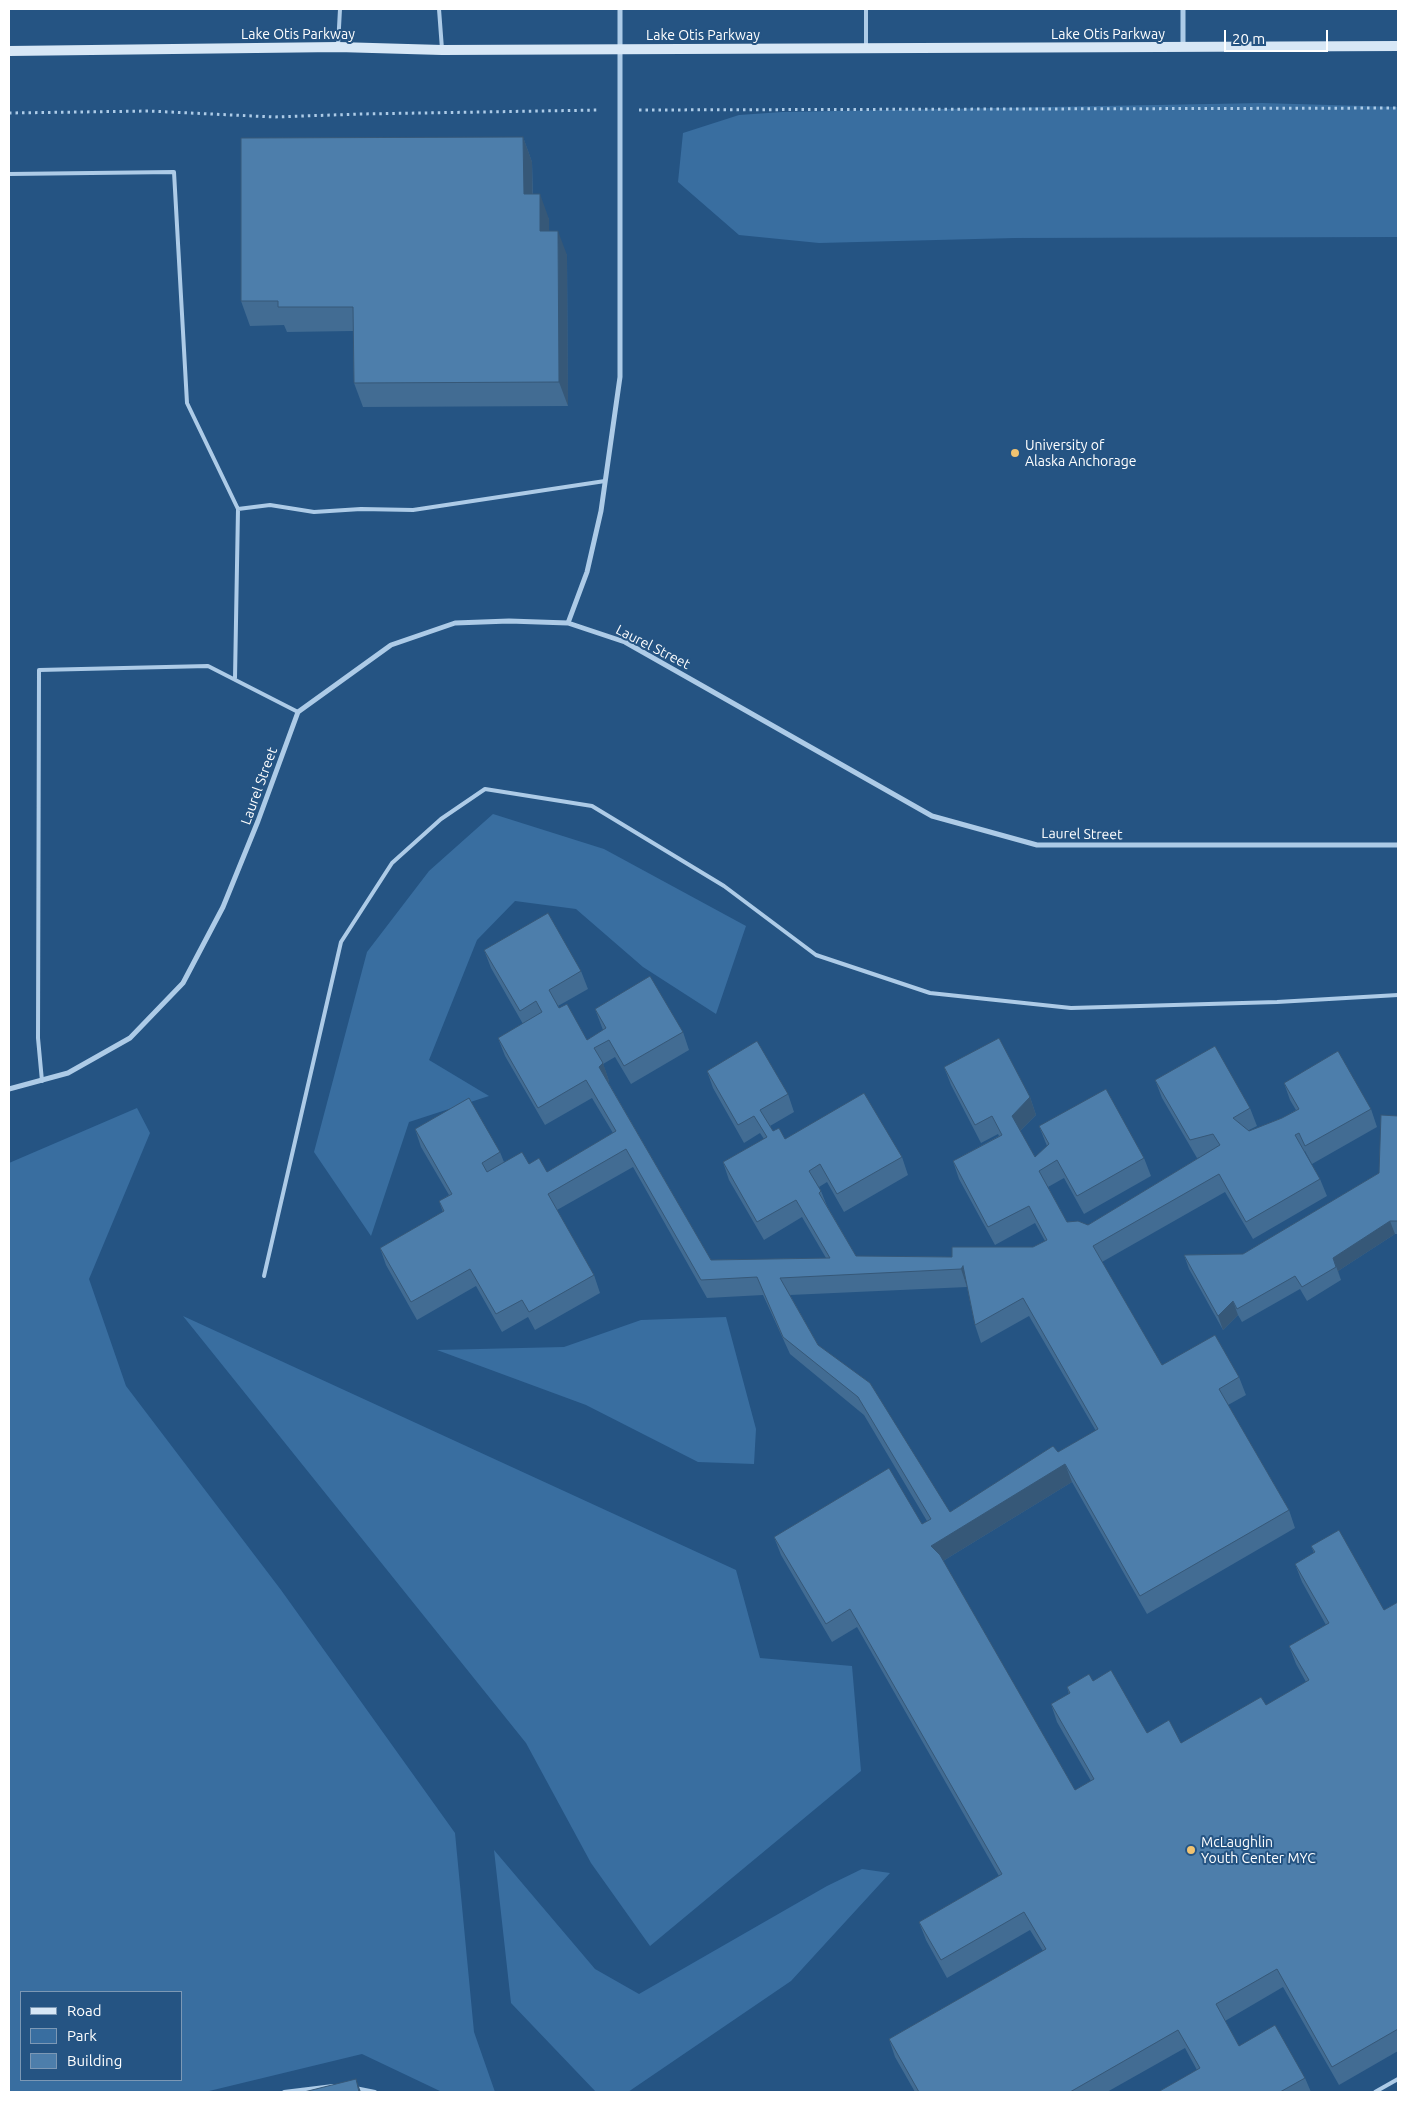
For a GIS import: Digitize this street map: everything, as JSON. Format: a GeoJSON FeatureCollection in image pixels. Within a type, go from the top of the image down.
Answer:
{"type":"FeatureCollection","features":[{"type":"Feature","properties":{"kind":"main road","name":"Lake Otis Parkway"},"geometry":{"type":"LineString","coordinates":[[9,51],[338,47],[442,50],[1398,46]]}},
{"type":"Feature","properties":{"kind":"street"},"geometry":{"type":"LineString","coordinates":[[568,623],[587,572],[601,511],[620,377],[620,9]]}},
{"type":"Feature","properties":{"kind":"street"},"geometry":{"type":"LineString","coordinates":[[1183,9],[1183,48]]}},
{"type":"Feature","properties":{"kind":"street","name":"Laurel Street"},"geometry":{"type":"LineString","coordinates":[[9,1090],[68,1073],[130,1038],[183,983],[223,906],[258,821],[298,712],[391,645],[455,623],[509,621],[568,623],[625,642],[932,816],[1036,845],[1398,845]]}},
{"type":"Feature","properties":{"kind":"lane"},"geometry":{"type":"LineString","coordinates":[[338,47],[340,9]]}},
{"type":"Feature","properties":{"kind":"lane"},"geometry":{"type":"LineString","coordinates":[[440,9],[442,50]]}},
{"type":"Feature","properties":{"kind":"lane"},"geometry":{"type":"LineString","coordinates":[[866,9],[866,48]]}},
{"type":"Feature","properties":{"kind":"lane"},"geometry":{"type":"LineString","coordinates":[[9,174],[174,172],[187,403],[238,509],[236,678]]}},
{"type":"Feature","properties":{"kind":"lane"},"geometry":{"type":"LineString","coordinates":[[238,509],[270,506],[314,512],[361,509],[413,510],[605,481]]}},
{"type":"Feature","properties":{"kind":"lane"},"geometry":{"type":"LineString","coordinates":[[42,1081],[38,1038],[39,670],[208,666],[236,678],[298,712]]}},
{"type":"Feature","properties":{"kind":"lane"},"geometry":{"type":"LineString","coordinates":[[264,1276],[341,942],[392,863],[441,819],[485,789],[592,806],[724,886],[816,955],[930,993],[1071,1008],[1277,1002],[1398,995]]}},
{"type":"Feature","properties":{"kind":"lane"},"geometry":{"type":"LineString","coordinates":[[1375,2092],[1398,2079]]}},
{"type":"Feature","properties":{"kind":"lane"},"geometry":{"type":"LineString","coordinates":[[284,2092],[337,2086]]}},
{"type":"Feature","properties":{"kind":"lane"},"geometry":{"type":"LineString","coordinates":[[346,2087],[365,2088],[375,2092]]}},
{"type":"Feature","properties":{"kind":"path"},"geometry":{"type":"LineString","coordinates":[[9,113],[149,111],[274,117],[620,110],[1398,108]]}},
{"type":"Feature","properties":{"kind":"green space"},"geometry":{"type":"Polygon","coordinates":[[[1262,103],[1398,107],[1398,237],[1015,238],[819,243],[739,235],[678,182],[683,133],[739,115],[782,112],[1262,103]]]}},
{"type":"Feature","properties":{"kind":"green space"},"geometry":{"type":"Polygon","coordinates":[[[493,814],[604,849],[746,926],[716,1014],[643,967],[576,909],[515,901],[477,940],[429,1060],[489,1096],[409,1122],[371,1236],[314,1152],[367,952],[429,871],[493,814]]]}},
{"type":"Feature","properties":{"kind":"green space"},"geometry":{"type":"Polygon","coordinates":[[[137,1108],[150,1133],[89,1279],[126,1386],[281,1590],[455,1833],[474,2032],[495,2092],[442,2092],[362,2054],[205,2092],[9,2092],[9,1163],[137,1108]]]}},
{"type":"Feature","properties":{"kind":"green space"},"geometry":{"type":"Polygon","coordinates":[[[183,1316],[736,1570],[760,1658],[852,1666],[861,1771],[650,1946],[591,1863],[526,1743],[183,1316]]]}},
{"type":"Feature","properties":{"kind":"green space"},"geometry":{"type":"Polygon","coordinates":[[[726,1317],[756,1429],[754,1464],[698,1462],[586,1405],[437,1350],[564,1347],[641,1320],[726,1317]]]}},
{"type":"Feature","properties":{"kind":"green space"},"geometry":{"type":"Polygon","coordinates":[[[494,1850],[595,1969],[639,1994],[827,1886],[862,1869],[890,1873],[791,1981],[628,2092],[596,2092],[511,2003],[494,1850]]]}},
{"type":"Feature","properties":{"kind":"building"},"geometry":{"type":"Polygon","coordinates":[[[523,137],[524,194],[540,194],[540,231],[558,231],[559,382],[354,383],[353,307],[278,307],[278,301],[241,301],[241,138],[523,137]]]}},
{"type":"Feature","properties":{"kind":"building"},"geometry":{"type":"Polygon","coordinates":[[[548,913],[581,971],[549,990],[559,1008],[567,1004],[587,1040],[606,1028],[595,1009],[650,976],[683,1032],[624,1066],[609,1040],[594,1048],[603,1063],[599,1067],[711,1260],[830,1258],[796,1200],[757,1222],[723,1162],[767,1137],[754,1116],[738,1125],[707,1071],[757,1041],[788,1094],[760,1110],[773,1131],[779,1128],[785,1139],[864,1093],[902,1157],[837,1194],[820,1164],[809,1171],[821,1191],[819,1193],[856,1256],[952,1257],[952,1247],[1033,1247],[1047,1240],[1029,1206],[988,1227],[953,1161],[1002,1135],[992,1116],[975,1125],[944,1067],[999,1038],[1030,1097],[1012,1116],[1035,1157],[1049,1144],[1039,1126],[1106,1089],[1144,1158],[1077,1196],[1057,1160],[1039,1171],[1067,1222],[1078,1221],[1088,1225],[1220,1145],[1213,1134],[1190,1140],[1155,1080],[1215,1046],[1250,1108],[1233,1118],[1249,1131],[1299,1109],[1284,1083],[1338,1051],[1371,1109],[1305,1146],[1299,1133],[1295,1135],[1320,1179],[1246,1222],[1219,1174],[1093,1246],[1162,1365],[1215,1335],[1239,1377],[1219,1389],[1289,1510],[1140,1596],[1065,1464],[931,1546],[940,1555],[1075,1790],[1094,1779],[1051,1704],[1070,1693],[1067,1687],[1089,1674],[1093,1681],[1111,1670],[1147,1733],[1169,1720],[1181,1743],[1261,1697],[1266,1705],[1309,1680],[1289,1646],[1329,1623],[1295,1564],[1315,1552],[1311,1546],[1339,1530],[1384,1610],[1398,1602],[1398,2029],[1332,2067],[1277,1969],[1216,2004],[1239,2046],[1275,2025],[1305,2078],[1280,2092],[1158,2092],[1200,2068],[1178,2030],[1070,2092],[919,2092],[889,2039],[1046,1949],[1024,1912],[941,1960],[919,1922],[1002,1874],[850,1609],[826,1624],[774,1537],[889,1468],[922,1524],[931,1519],[858,1397],[783,1337],[757,1277],[701,1280],[626,1149],[548,1194],[594,1275],[529,1312],[522,1300],[496,1314],[470,1269],[411,1302],[380,1248],[444,1211],[439,1201],[452,1194],[415,1129],[469,1098],[500,1152],[482,1163],[487,1172],[522,1152],[529,1164],[539,1158],[547,1172],[616,1131],[586,1080],[538,1108],[498,1038],[542,1012],[536,1001],[520,1011],[484,950],[548,913]],[[963,1266],[961,1269],[780,1278],[818,1345],[870,1383],[950,1512],[1053,1446],[1058,1452],[1098,1429],[1023,1298],[975,1325],[963,1266]]]}},
{"type":"Feature","properties":{"kind":"building"},"geometry":{"type":"Polygon","coordinates":[[[1381,1115],[1398,1116],[1398,1221],[1390,1221],[1333,1258],[1336,1267],[1302,1287],[1295,1276],[1237,1309],[1233,1301],[1218,1316],[1184,1255],[1243,1254],[1379,1173],[1381,1115]]]}},
{"type":"Feature","properties":{"kind":"building"},"geometry":{"type":"Polygon","coordinates":[[[356,2079],[359,2092],[304,2092],[356,2079]]]}},
{"type":"Feature","properties":{"kind":"place","name":"University of Alaska Anchorage"},"geometry":{"type":"Point","coordinates":[1015,453]}},
{"type":"Feature","properties":{"kind":"place","name":"McLaughlin Youth Center MYC"},"geometry":{"type":"Point","coordinates":[1191,1850]}}]}
